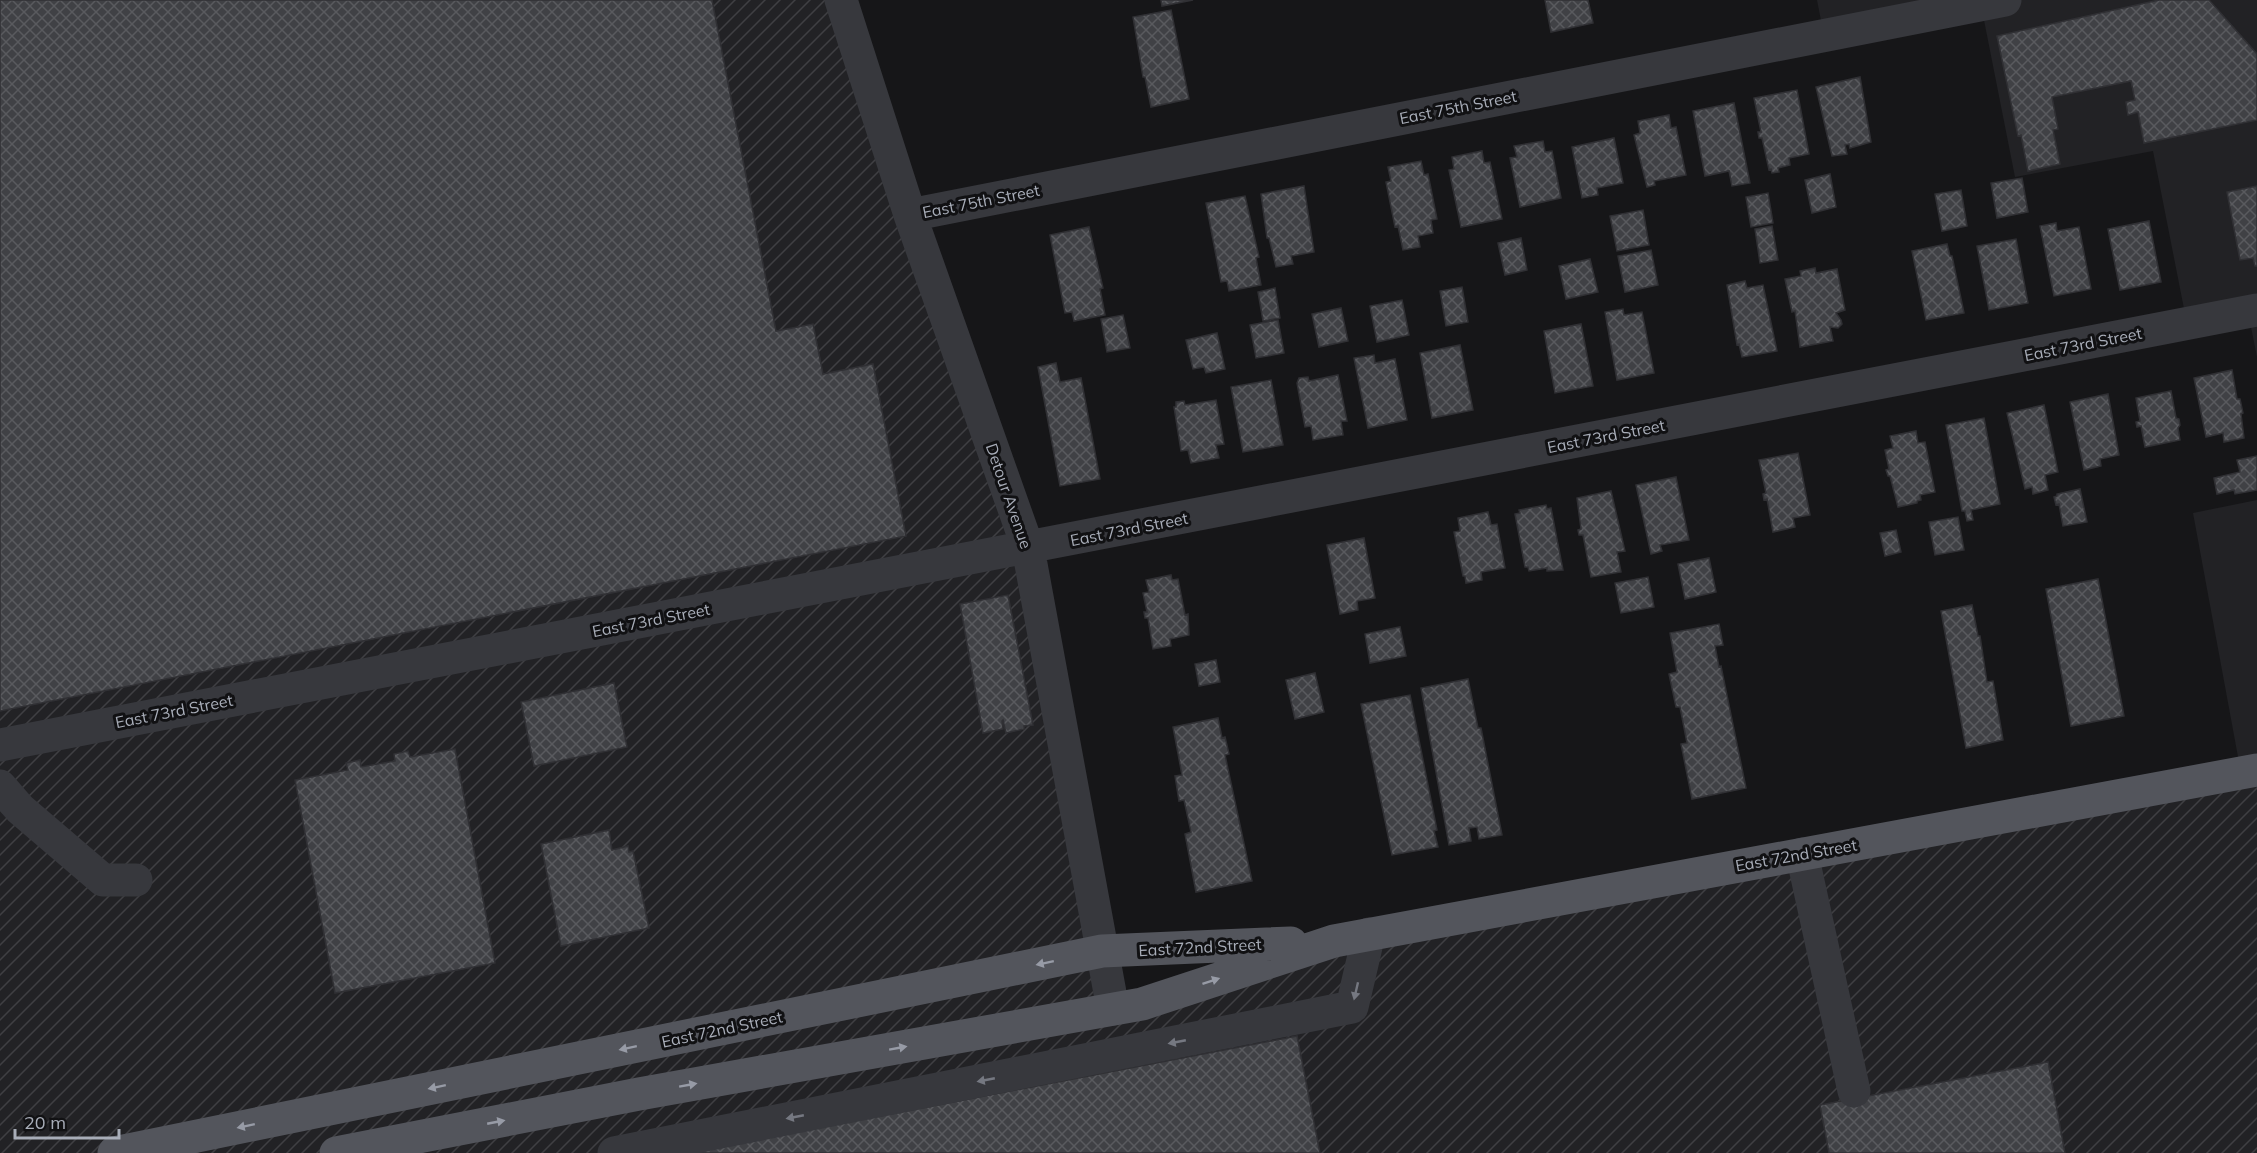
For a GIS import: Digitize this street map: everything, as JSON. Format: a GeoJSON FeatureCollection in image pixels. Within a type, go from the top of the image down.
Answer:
{"type":"FeatureCollection","features":[{"type":"Feature","properties":{"kind":"main road","name":"East 72nd Street"},"geometry":{"type":"LineString","coordinates":[[114,1153],[1102,951],[1334,940],[2257,770]]}},
{"type":"Feature","properties":{"kind":"main road","name":"East 72nd Street"},"geometry":{"type":"LineString","coordinates":[[336,1153],[639,1094],[1142,1004],[1334,940]]}},
{"type":"Feature","properties":{"kind":"street","name":"Detour Avenue"},"geometry":{"type":"LineString","coordinates":[[841,0],[910,215],[1028,548],[1113,1009]]}},
{"type":"Feature","properties":{"kind":"street","name":"East 75th Street"},"geometry":{"type":"LineString","coordinates":[[910,215],[2006,0]]}},
{"type":"Feature","properties":{"kind":"street","name":"East 73rd Street"},"geometry":{"type":"LineString","coordinates":[[0,745],[2257,310]]}},
{"type":"Feature","properties":{"kind":"street"},"geometry":{"type":"LineString","coordinates":[[0,786],[20,808],[103,880],[136,880]]}},
{"type":"Feature","properties":{"kind":"street"},"geometry":{"type":"LineString","coordinates":[[1802,854],[1854,1091]]}},
{"type":"Feature","properties":{"kind":"street"},"geometry":{"type":"LineString","coordinates":[[614,1153],[1352,1007],[1369,934]]}},
{"type":"Feature","properties":{"kind":"shaded area"},"geometry":{"type":"Polygon","coordinates":[[[0,0],[841,0],[1028,548],[1113,1009],[1310,942],[2257,770],[2257,1153],[0,1153],[0,0]]]}},
{"type":"Feature","properties":{"kind":"shaded area"},"geometry":{"type":"Polygon","coordinates":[[[1817,0],[2257,0],[2257,357],[2248,312],[2187,324],[2153,151],[2015,177],[1981,5],[1824,36],[1817,0]]]}},
{"type":"Feature","properties":{"kind":"shaded area"},"geometry":{"type":"Polygon","coordinates":[[[2257,500],[2257,770],[2241,773],[2193,513],[2257,500]]]}},
{"type":"Feature","properties":{"kind":"building"},"geometry":{"type":"Polygon","coordinates":[[[0,0],[712,0],[776,331],[813,324],[823,374],[873,364],[906,536],[0,711],[0,0]]]}},
{"type":"Feature","properties":{"kind":"building"},"geometry":{"type":"Polygon","coordinates":[[[1161,0],[1193,0],[1162,6],[1161,0]]]}},
{"type":"Feature","properties":{"kind":"building"},"geometry":{"type":"Polygon","coordinates":[[[1545,0],[1588,0],[1593,23],[1551,32],[1545,0]]]}},
{"type":"Feature","properties":{"kind":"building"},"geometry":{"type":"Polygon","coordinates":[[[2159,0],[2209,0],[2257,54],[2257,120],[2144,143],[2138,112],[2128,115],[2126,102],[2135,100],[2131,81],[2052,97],[2058,129],[2053,130],[2060,164],[2028,171],[2021,135],[2018,136],[1997,36],[2159,0]]]}},
{"type":"Feature","properties":{"kind":"building"},"geometry":{"type":"Polygon","coordinates":[[[1171,10],[1189,99],[1151,107],[1145,77],[1143,77],[1133,17],[1171,10]]]}},
{"type":"Feature","properties":{"kind":"building"},"geometry":{"type":"Polygon","coordinates":[[[1860,77],[1871,142],[1850,148],[1849,144],[1845,145],[1847,154],[1832,156],[1816,87],[1860,77]]]}},
{"type":"Feature","properties":{"kind":"building"},"geometry":{"type":"Polygon","coordinates":[[[1797,90],[1809,154],[1789,158],[1790,165],[1778,168],[1779,172],[1772,173],[1771,169],[1769,170],[1762,138],[1759,138],[1758,132],[1761,132],[1754,98],[1797,90]]]}},
{"type":"Feature","properties":{"kind":"building"},"geometry":{"type":"Polygon","coordinates":[[[1734,103],[1750,183],[1732,186],[1729,171],[1705,176],[1693,111],[1734,103]]]}},
{"type":"Feature","properties":{"kind":"building"},"geometry":{"type":"Polygon","coordinates":[[[1669,115],[1671,128],[1676,127],[1686,175],[1654,181],[1655,185],[1647,187],[1634,135],[1640,133],[1638,121],[1669,115]]]}},
{"type":"Feature","properties":{"kind":"building"},"geometry":{"type":"Polygon","coordinates":[[[1614,138],[1623,183],[1597,188],[1598,195],[1582,198],[1572,147],[1614,138]]]}},
{"type":"Feature","properties":{"kind":"building"},"geometry":{"type":"Polygon","coordinates":[[[1543,141],[1545,152],[1552,151],[1561,198],[1520,207],[1510,158],[1517,157],[1514,146],[1543,141]]]}},
{"type":"Feature","properties":{"kind":"building"},"geometry":{"type":"Polygon","coordinates":[[[1482,151],[1484,163],[1490,162],[1502,219],[1461,227],[1449,170],[1454,169],[1452,157],[1482,151]]]}},
{"type":"Feature","properties":{"kind":"building"},"geometry":{"type":"Polygon","coordinates":[[[1421,161],[1424,175],[1428,174],[1437,219],[1431,220],[1433,233],[1418,236],[1420,247],[1403,250],[1398,226],[1395,227],[1386,182],[1391,181],[1388,167],[1421,161]]]}},
{"type":"Feature","properties":{"kind":"building"},"geometry":{"type":"Polygon","coordinates":[[[1830,174],[1836,207],[1812,213],[1805,180],[1830,174]]]}},
{"type":"Feature","properties":{"kind":"building"},"geometry":{"type":"Polygon","coordinates":[[[2022,178],[2028,212],[1997,218],[1991,183],[2022,178]]]}},
{"type":"Feature","properties":{"kind":"building"},"geometry":{"type":"Polygon","coordinates":[[[1304,186],[1314,252],[1291,256],[1293,264],[1276,267],[1269,238],[1267,238],[1261,194],[1304,186]]]}},
{"type":"Feature","properties":{"kind":"building"},"geometry":{"type":"Polygon","coordinates":[[[2257,186],[2257,266],[2255,266],[2253,258],[2240,260],[2227,192],[2257,186]]]}},
{"type":"Feature","properties":{"kind":"building"},"geometry":{"type":"Polygon","coordinates":[[[1961,190],[1967,226],[1942,231],[1935,194],[1961,190]]]}},
{"type":"Feature","properties":{"kind":"building"},"geometry":{"type":"Polygon","coordinates":[[[1768,193],[1773,223],[1751,227],[1746,197],[1768,193]]]}},
{"type":"Feature","properties":{"kind":"building"},"geometry":{"type":"Polygon","coordinates":[[[1245,196],[1259,257],[1256,258],[1261,285],[1229,291],[1227,281],[1221,282],[1206,203],[1245,196]]]}},
{"type":"Feature","properties":{"kind":"building"},"geometry":{"type":"Polygon","coordinates":[[[1643,210],[1649,245],[1617,251],[1610,216],[1643,210]]]}},
{"type":"Feature","properties":{"kind":"building"},"geometry":{"type":"Polygon","coordinates":[[[2149,221],[2161,282],[2120,290],[2108,229],[2149,221]]]}},
{"type":"Feature","properties":{"kind":"building"},"geometry":{"type":"Polygon","coordinates":[[[2056,223],[2057,231],[2079,227],[2091,289],[2054,296],[2040,226],[2056,223]]]}},
{"type":"Feature","properties":{"kind":"building"},"geometry":{"type":"Polygon","coordinates":[[[1772,226],[1778,260],[1760,263],[1755,229],[1772,226]]]}},
{"type":"Feature","properties":{"kind":"building"},"geometry":{"type":"Polygon","coordinates":[[[1089,227],[1103,288],[1100,289],[1105,315],[1074,321],[1072,312],[1065,313],[1050,235],[1089,227]]]}},
{"type":"Feature","properties":{"kind":"building"},"geometry":{"type":"Polygon","coordinates":[[[1521,238],[1527,270],[1505,275],[1498,243],[1521,238]]]}},
{"type":"Feature","properties":{"kind":"building"},"geometry":{"type":"Polygon","coordinates":[[[2016,239],[2028,303],[1989,310],[1977,246],[2016,239]]]}},
{"type":"Feature","properties":{"kind":"building"},"geometry":{"type":"Polygon","coordinates":[[[1947,244],[1950,256],[1952,256],[1964,313],[1926,320],[1912,251],[1947,244]]]}},
{"type":"Feature","properties":{"kind":"building"},"geometry":{"type":"Polygon","coordinates":[[[1651,250],[1658,285],[1625,292],[1618,256],[1651,250]]]}},
{"type":"Feature","properties":{"kind":"building"},"geometry":{"type":"Polygon","coordinates":[[[1590,259],[1598,292],[1566,299],[1559,266],[1590,259]]]}},
{"type":"Feature","properties":{"kind":"building"},"geometry":{"type":"Polygon","coordinates":[[[1815,268],[1816,273],[1837,269],[1845,310],[1836,313],[1842,324],[1838,328],[1830,327],[1833,341],[1800,347],[1795,311],[1792,312],[1785,279],[1801,276],[1800,271],[1815,268]]]}},
{"type":"Feature","properties":{"kind":"building"},"geometry":{"type":"Polygon","coordinates":[[[1745,281],[1747,288],[1763,285],[1777,351],[1742,357],[1739,344],[1737,345],[1727,285],[1745,281]]]}},
{"type":"Feature","properties":{"kind":"building"},"geometry":{"type":"Polygon","coordinates":[[[1462,287],[1468,322],[1446,326],[1440,291],[1462,287]]]}},
{"type":"Feature","properties":{"kind":"building"},"geometry":{"type":"Polygon","coordinates":[[[1275,288],[1280,318],[1263,321],[1258,292],[1275,288]]]}},
{"type":"Feature","properties":{"kind":"building"},"geometry":{"type":"Polygon","coordinates":[[[1402,300],[1409,335],[1377,342],[1370,306],[1402,300]]]}},
{"type":"Feature","properties":{"kind":"building"},"geometry":{"type":"Polygon","coordinates":[[[1341,308],[1348,341],[1319,347],[1312,314],[1341,308]]]}},
{"type":"Feature","properties":{"kind":"building"},"geometry":{"type":"Polygon","coordinates":[[[1623,309],[1624,315],[1642,312],[1654,373],[1617,380],[1605,312],[1623,309]]]}},
{"type":"Feature","properties":{"kind":"building"},"geometry":{"type":"Polygon","coordinates":[[[1123,315],[1130,348],[1107,352],[1101,319],[1123,315]]]}},
{"type":"Feature","properties":{"kind":"building"},"geometry":{"type":"Polygon","coordinates":[[[1278,320],[1284,353],[1256,358],[1250,325],[1278,320]]]}},
{"type":"Feature","properties":{"kind":"building"},"geometry":{"type":"Polygon","coordinates":[[[1581,324],[1593,386],[1555,393],[1544,331],[1581,324]]]}},
{"type":"Feature","properties":{"kind":"building"},"geometry":{"type":"Polygon","coordinates":[[[1217,333],[1225,369],[1206,373],[1204,367],[1193,369],[1186,340],[1217,333]]]}},
{"type":"Feature","properties":{"kind":"building"},"geometry":{"type":"Polygon","coordinates":[[[1460,345],[1473,410],[1432,418],[1420,353],[1460,345]]]}},
{"type":"Feature","properties":{"kind":"building"},"geometry":{"type":"Polygon","coordinates":[[[1374,355],[1375,363],[1395,359],[1407,420],[1368,428],[1354,358],[1374,355]]]}},
{"type":"Feature","properties":{"kind":"building"},"geometry":{"type":"Polygon","coordinates":[[[1056,363],[1060,382],[1081,378],[1100,479],[1060,486],[1038,367],[1056,363]]]}},
{"type":"Feature","properties":{"kind":"building"},"geometry":{"type":"Polygon","coordinates":[[[2232,370],[2237,399],[2240,399],[2243,413],[2241,414],[2244,438],[2224,442],[2223,433],[2206,437],[2194,378],[2232,370]]]}},
{"type":"Feature","properties":{"kind":"building"},"geometry":{"type":"Polygon","coordinates":[[[1338,375],[1347,421],[1341,421],[1343,435],[1313,440],[1311,426],[1305,427],[1297,383],[1299,378],[1308,377],[1309,381],[1338,375]]]}},
{"type":"Feature","properties":{"kind":"building"},"geometry":{"type":"Polygon","coordinates":[[[1271,380],[1283,445],[1243,452],[1231,387],[1271,380]]]}},
{"type":"Feature","properties":{"kind":"building"},"geometry":{"type":"Polygon","coordinates":[[[2171,391],[2176,418],[2179,419],[2180,440],[2145,447],[2141,426],[2137,427],[2136,422],[2140,421],[2136,398],[2171,391]]]}},
{"type":"Feature","properties":{"kind":"building"},"geometry":{"type":"Polygon","coordinates":[[[2108,394],[2119,455],[2100,459],[2101,466],[2084,470],[2070,402],[2108,394]]]}},
{"type":"Feature","properties":{"kind":"building"},"geometry":{"type":"Polygon","coordinates":[[[1216,400],[1224,444],[1216,445],[1219,458],[1191,463],[1188,450],[1181,451],[1174,407],[1176,407],[1176,402],[1184,401],[1185,405],[1216,400]]]}},
{"type":"Feature","properties":{"kind":"building"},"geometry":{"type":"Polygon","coordinates":[[[2044,405],[2058,472],[2045,475],[2048,490],[2033,494],[2032,487],[2025,489],[2007,413],[2044,405]]]}},
{"type":"Feature","properties":{"kind":"building"},"geometry":{"type":"Polygon","coordinates":[[[1984,418],[2000,504],[1971,510],[1973,520],[1967,521],[1965,511],[1962,511],[1946,425],[1984,418]]]}},
{"type":"Feature","properties":{"kind":"building"},"geometry":{"type":"Polygon","coordinates":[[[1916,431],[1918,443],[1925,442],[1935,492],[1920,495],[1921,500],[1917,503],[1898,507],[1890,476],[1886,470],[1889,469],[1885,450],[1893,448],[1890,436],[1916,431]]]}},
{"type":"Feature","properties":{"kind":"building"},"geometry":{"type":"Polygon","coordinates":[[[1798,453],[1810,515],[1793,518],[1795,527],[1773,532],[1767,499],[1764,500],[1763,494],[1766,493],[1759,460],[1798,453]]]}},
{"type":"Feature","properties":{"kind":"building"},"geometry":{"type":"Polygon","coordinates":[[[2257,456],[2257,490],[2235,494],[2234,490],[2217,494],[2214,478],[2240,472],[2237,460],[2257,456]]]}},
{"type":"Feature","properties":{"kind":"building"},"geometry":{"type":"Polygon","coordinates":[[[1676,477],[1689,540],[1660,545],[1662,551],[1651,554],[1636,485],[1676,477]]]}},
{"type":"Feature","properties":{"kind":"building"},"geometry":{"type":"Polygon","coordinates":[[[2080,489],[2087,522],[2063,526],[2059,504],[2056,505],[2054,497],[2057,494],[2080,489]]]}},
{"type":"Feature","properties":{"kind":"building"},"geometry":{"type":"Polygon","coordinates":[[[1611,491],[1625,551],[1617,552],[1621,572],[1591,577],[1583,535],[1579,535],[1578,530],[1581,529],[1577,498],[1611,491]]]}},
{"type":"Feature","properties":{"kind":"building"},"geometry":{"type":"Polygon","coordinates":[[[1546,505],[1547,509],[1551,508],[1563,570],[1547,571],[1547,568],[1529,571],[1528,567],[1525,567],[1515,514],[1520,513],[1519,510],[1546,505]]]}},
{"type":"Feature","properties":{"kind":"building"},"geometry":{"type":"Polygon","coordinates":[[[1488,512],[1491,525],[1497,524],[1505,568],[1481,572],[1482,580],[1466,583],[1454,532],[1460,531],[1458,518],[1488,512]]]}},
{"type":"Feature","properties":{"kind":"building"},"geometry":{"type":"Polygon","coordinates":[[[1958,517],[1964,550],[1935,555],[1929,522],[1958,517]]]}},
{"type":"Feature","properties":{"kind":"building"},"geometry":{"type":"Polygon","coordinates":[[[1896,530],[1901,552],[1885,556],[1880,533],[1896,530]]]}},
{"type":"Feature","properties":{"kind":"building"},"geometry":{"type":"Polygon","coordinates":[[[1364,538],[1375,598],[1357,601],[1358,610],[1340,614],[1327,545],[1364,538]]]}},
{"type":"Feature","properties":{"kind":"building"},"geometry":{"type":"Polygon","coordinates":[[[1709,558],[1716,592],[1685,599],[1678,564],[1709,558]]]}},
{"type":"Feature","properties":{"kind":"building"},"geometry":{"type":"Polygon","coordinates":[[[1171,575],[1172,580],[1178,579],[1185,615],[1188,614],[1189,635],[1170,639],[1171,646],[1153,649],[1148,618],[1145,618],[1144,612],[1147,612],[1143,593],[1149,592],[1146,580],[1171,575]]]}},
{"type":"Feature","properties":{"kind":"building"},"geometry":{"type":"Polygon","coordinates":[[[1648,577],[1654,607],[1621,613],[1615,583],[1648,577]]]}},
{"type":"Feature","properties":{"kind":"building"},"geometry":{"type":"Polygon","coordinates":[[[2098,579],[2124,716],[2071,726],[2046,589],[2098,579]]]}},
{"type":"Feature","properties":{"kind":"building"},"geometry":{"type":"Polygon","coordinates":[[[1008,595],[1033,725],[1006,733],[1003,720],[1003,729],[983,733],[960,604],[1008,595]]]}},
{"type":"Feature","properties":{"kind":"building"},"geometry":{"type":"Polygon","coordinates":[[[1972,605],[1978,636],[1980,636],[1987,682],[1993,681],[2003,740],[1966,748],[1941,611],[1972,605]]]}},
{"type":"Feature","properties":{"kind":"building"},"geometry":{"type":"Polygon","coordinates":[[[1719,624],[1723,645],[1715,646],[1746,788],[1692,799],[1681,744],[1687,743],[1680,707],[1676,707],[1669,674],[1677,672],[1670,633],[1719,624]]]}},
{"type":"Feature","properties":{"kind":"building"},"geometry":{"type":"Polygon","coordinates":[[[1400,627],[1406,656],[1370,663],[1365,634],[1400,627]]]}},
{"type":"Feature","properties":{"kind":"building"},"geometry":{"type":"Polygon","coordinates":[[[1216,660],[1220,682],[1199,686],[1195,664],[1216,660]]]}},
{"type":"Feature","properties":{"kind":"building"},"geometry":{"type":"Polygon","coordinates":[[[1315,673],[1324,712],[1295,719],[1286,680],[1315,673]]]}},
{"type":"Feature","properties":{"kind":"building"},"geometry":{"type":"Polygon","coordinates":[[[1468,679],[1478,728],[1481,728],[1502,835],[1479,839],[1477,827],[1469,828],[1471,841],[1449,845],[1421,688],[1468,679]]]}},
{"type":"Feature","properties":{"kind":"building"},"geometry":{"type":"Polygon","coordinates":[[[614,683],[627,747],[534,766],[521,702],[614,683]]]}},
{"type":"Feature","properties":{"kind":"building"},"geometry":{"type":"Polygon","coordinates":[[[1410,695],[1437,830],[1434,831],[1438,847],[1392,855],[1361,704],[1410,695]]]}},
{"type":"Feature","properties":{"kind":"building"},"geometry":{"type":"Polygon","coordinates":[[[1218,718],[1222,738],[1225,737],[1229,754],[1225,755],[1252,881],[1196,892],[1185,834],[1191,832],[1184,800],[1179,801],[1175,776],[1182,775],[1173,727],[1218,718]]]}},
{"type":"Feature","properties":{"kind":"building"},"geometry":{"type":"Polygon","coordinates":[[[455,749],[495,963],[335,993],[295,780],[348,770],[346,763],[360,760],[361,767],[395,761],[394,754],[408,751],[410,757],[455,749]]]}},
{"type":"Feature","properties":{"kind":"building"},"geometry":{"type":"Polygon","coordinates":[[[609,830],[612,850],[628,846],[629,852],[633,851],[649,928],[561,946],[541,844],[609,830]]]}},
{"type":"Feature","properties":{"kind":"building"},"geometry":{"type":"Polygon","coordinates":[[[1297,1036],[1320,1153],[688,1153],[1297,1036]]]}},
{"type":"Feature","properties":{"kind":"building"},"geometry":{"type":"Polygon","coordinates":[[[2048,1062],[2065,1153],[1829,1153],[1820,1105],[2048,1062]]]}}]}
